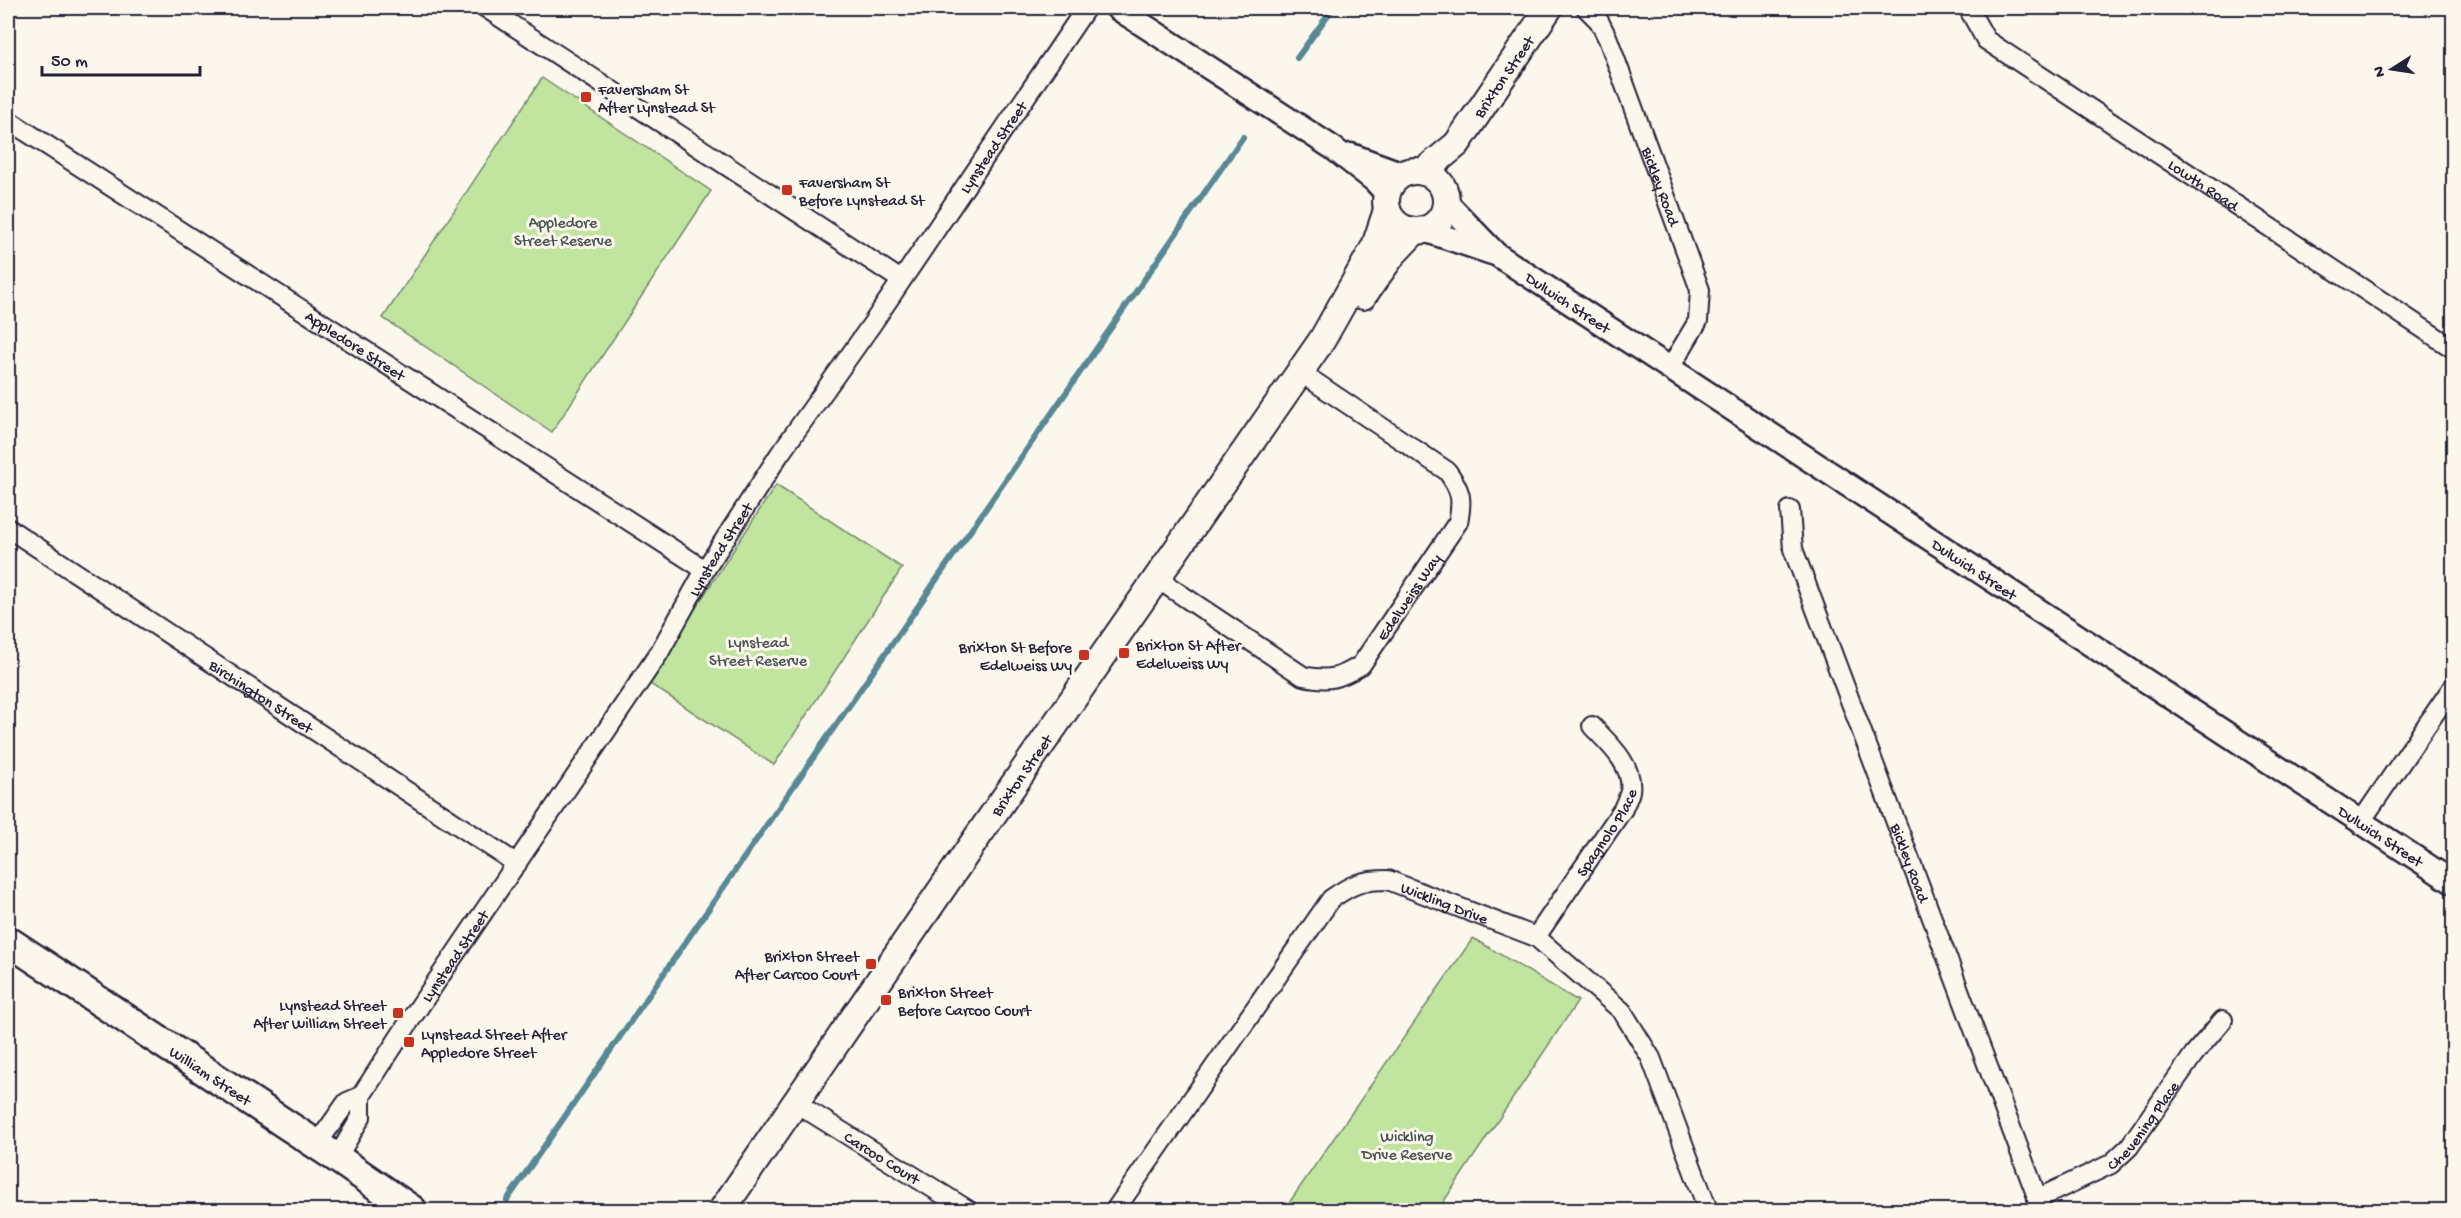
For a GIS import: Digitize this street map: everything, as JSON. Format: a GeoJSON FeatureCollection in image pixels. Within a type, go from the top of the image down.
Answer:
{"type":"FeatureCollection","features":[{"type":"Feature","properties":{"kind":"main road","name":"Brixton Street"},"geometry":{"type":"LineString","coordinates":[[1445,197],[1457,144],[1549,8]]}},
{"type":"Feature","properties":{"kind":"main road","name":"Brixton Street"},"geometry":{"type":"LineString","coordinates":[[1413,173],[1457,144]]}},
{"type":"Feature","properties":{"kind":"main road"},"geometry":{"type":"LineString","coordinates":[[1413,173],[1432,176],[1445,197],[1440,220],[1419,231],[1396,224],[1387,202],[1395,180],[1413,173]]}},
{"type":"Feature","properties":{"kind":"main road","name":"Brixton Street"},"geometry":{"type":"LineString","coordinates":[[722,1210],[1322,340],[1375,246],[1387,202]]}},
{"type":"Feature","properties":{"kind":"main road","name":"Brixton Street"},"geometry":{"type":"LineString","coordinates":[[1322,340],[1358,302],[1393,254],[1419,231]]}},
{"type":"Feature","properties":{"kind":"main road","name":"William Street"},"geometry":{"type":"LineString","coordinates":[[8,941],[327,1151],[412,1210]]}},
{"type":"Feature","properties":{"kind":"street"},"geometry":{"type":"LineString","coordinates":[[486,8],[901,280]]}},
{"type":"Feature","properties":{"kind":"street","name":"Lynstead Street"},"geometry":{"type":"LineString","coordinates":[[327,1151],[347,1102],[361,1096],[659,653],[705,570],[779,455],[1086,8]]}},
{"type":"Feature","properties":{"kind":"street"},"geometry":{"type":"LineString","coordinates":[[1117,8],[1333,148],[1375,182],[1387,202]]}},
{"type":"Feature","properties":{"kind":"street","name":"Bickley Road"},"geometry":{"type":"LineString","coordinates":[[1586,8],[1599,21],[1608,39],[1700,290],[1698,321],[1670,368]]}},
{"type":"Feature","properties":{"kind":"street","name":"Lowth Road"},"geometry":{"type":"LineString","coordinates":[[1968,8],[1986,40],[2454,350]]}},
{"type":"Feature","properties":{"kind":"street","name":"Appledore Street"},"geometry":{"type":"LineString","coordinates":[[8,120],[705,570]]}},
{"type":"Feature","properties":{"kind":"street"},"geometry":{"type":"LineString","coordinates":[[1333,148],[1413,173]]}},
{"type":"Feature","properties":{"kind":"street","name":"Dulwich Street"},"geometry":{"type":"LineString","coordinates":[[1445,197],[1496,254],[2454,883]]}},
{"type":"Feature","properties":{"kind":"street","name":"Dulwich Street"},"geometry":{"type":"LineString","coordinates":[[1419,231],[1496,254]]}},
{"type":"Feature","properties":{"kind":"street","name":"Edelweiss Way"},"geometry":{"type":"LineString","coordinates":[[1156,578],[1304,676],[1323,680],[1343,676],[1361,665],[1458,522],[1462,506],[1458,487],[1447,471],[1300,372]]}},
{"type":"Feature","properties":{"kind":"street","name":"Bickley Road"},"geometry":{"type":"LineString","coordinates":[[1790,510],[1793,549],[2040,1205]]}},
{"type":"Feature","properties":{"kind":"street","name":"Birchington Street"},"geometry":{"type":"LineString","coordinates":[[8,528],[517,864]]}},
{"type":"Feature","properties":{"kind":"street"},"geometry":{"type":"LineString","coordinates":[[2360,823],[2454,685]]}},
{"type":"Feature","properties":{"kind":"street","name":"Spagnolo Place"},"geometry":{"type":"LineString","coordinates":[[1536,937],[1623,809],[1630,789],[1626,771],[1618,754],[1592,726]]}},
{"type":"Feature","properties":{"kind":"street","name":"Wickling Drive"},"geometry":{"type":"LineString","coordinates":[[1115,1210],[1331,899],[1350,885],[1369,880],[1388,880],[1536,937],[1622,1011],[1651,1058],[1708,1210]]}},
{"type":"Feature","properties":{"kind":"street","name":"Chevening Place"},"geometry":{"type":"LineString","coordinates":[[2040,1205],[2111,1164],[2123,1152],[2194,1054],[2223,1020]]}},
{"type":"Feature","properties":{"kind":"street","name":"Carcoo Court"},"geometry":{"type":"LineString","coordinates":[[796,1103],[968,1210]]}},
{"type":"Feature","properties":{"kind":"green space","name":"Appledore Street Reserve"},"geometry":{"type":"Polygon","coordinates":[[[542,78],[711,191],[552,432],[383,318],[542,78]]]}},
{"type":"Feature","properties":{"kind":"green space","name":"Lynstead Street Reserve"},"geometry":{"type":"Polygon","coordinates":[[[776,485],[902,568],[774,765],[647,682],[776,485]]]}},
{"type":"Feature","properties":{"kind":"green space","name":"Wickling Drive Reserve"},"geometry":{"type":"Polygon","coordinates":[[[1473,938],[1578,1001],[1438,1210],[1284,1210],[1473,938]]]}},
{"type":"Feature","properties":{"kind":"waterway"},"geometry":{"type":"LineString","coordinates":[[1297,58],[1333,8]]}},
{"type":"Feature","properties":{"kind":"waterway"},"geometry":{"type":"LineString","coordinates":[[507,1200],[1243,137]]}},
{"type":"Feature","properties":{"kind":"place","name":"Faversham St After Lynstead St"},"geometry":{"type":"Point","coordinates":[586,97]}},
{"type":"Feature","properties":{"kind":"place","name":"Faversham St Before Lynstead St"},"geometry":{"type":"Point","coordinates":[787,190]}},
{"type":"Feature","properties":{"kind":"place","name":"Brixton St After Edelweiss Wy"},"geometry":{"type":"Point","coordinates":[1124,653]}},
{"type":"Feature","properties":{"kind":"place","name":"Brixton St Before Edelweiss Wy"},"geometry":{"type":"Point","coordinates":[1084,655]}},
{"type":"Feature","properties":{"kind":"place","name":"Brixton Street After Carcoo Court"},"geometry":{"type":"Point","coordinates":[871,964]}},
{"type":"Feature","properties":{"kind":"place","name":"Brixton Street Before Carcoo Court"},"geometry":{"type":"Point","coordinates":[886,1000]}},
{"type":"Feature","properties":{"kind":"place","name":"Lynstead Street After William Street"},"geometry":{"type":"Point","coordinates":[398,1013]}},
{"type":"Feature","properties":{"kind":"place","name":"Lynstead Street After Appledore Street"},"geometry":{"type":"Point","coordinates":[409,1042]}}]}
